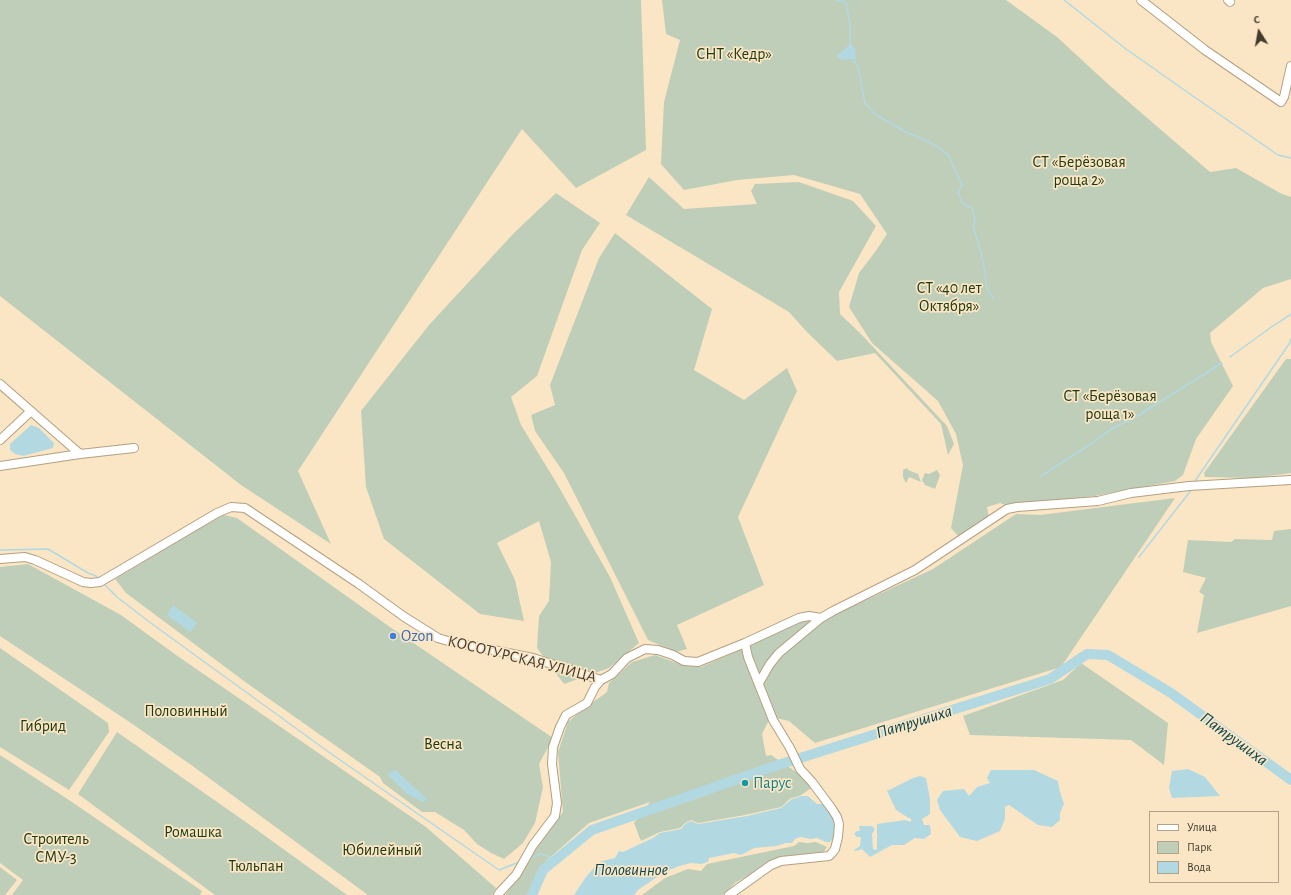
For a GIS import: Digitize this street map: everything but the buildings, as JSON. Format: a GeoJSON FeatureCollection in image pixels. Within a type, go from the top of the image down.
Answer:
{"type":"FeatureCollection","features":[{"type":"Feature","properties":{"kind":"street"},"geometry":{"type":"LineString","coordinates":[[1141,0],[1205,50],[1280,102],[1284,97],[1291,66]]}},
{"type":"Feature","properties":{"kind":"street"},"geometry":{"type":"LineString","coordinates":[[0,384],[80,454]]}},
{"type":"Feature","properties":{"kind":"street"},"geometry":{"type":"LineString","coordinates":[[0,440],[31,411]]}},
{"type":"Feature","properties":{"kind":"street"},"geometry":{"type":"LineString","coordinates":[[0,466],[80,454],[134,448]]}},
{"type":"Feature","properties":{"kind":"street"},"geometry":{"type":"LineString","coordinates":[[759,683],[770,664],[779,654],[821,618],[915,570],[1007,509],[1098,501],[1131,493],[1189,486],[1291,480]]}},
{"type":"Feature","properties":{"kind":"street","name":"КОСОТУРСКАЯ УЛИЦА"},"geometry":{"type":"LineString","coordinates":[[0,559],[25,557],[35,560],[83,582],[100,582],[217,513],[230,507],[245,508],[359,584],[403,616],[438,638],[448,642],[532,658],[602,680],[612,674],[627,658],[646,649],[658,650],[673,655],[684,661],[698,662],[745,643]]}},
{"type":"Feature","properties":{"kind":"street"},"geometry":{"type":"LineString","coordinates":[[729,895],[771,865],[781,861],[829,856],[832,853],[838,837],[839,824],[837,817],[812,782],[798,766],[794,755],[773,720],[748,657],[745,643],[799,618],[809,616],[821,618]]}},
{"type":"Feature","properties":{"kind":"street"},"geometry":{"type":"LineString","coordinates":[[498,895],[516,875],[533,845],[555,816],[557,803],[552,764],[553,747],[560,727],[566,715],[587,703],[595,687],[602,680]]}},
{"type":"Feature","properties":{"kind":"green space"},"geometry":{"type":"Polygon","coordinates":[[[0,0],[641,0],[646,150],[576,188],[522,129],[298,471],[331,544],[241,485],[0,296],[0,0]]]}},
{"type":"Feature","properties":{"kind":"green space"},"geometry":{"type":"Polygon","coordinates":[[[662,0],[1006,0],[1057,37],[1109,85],[1210,172],[1236,168],[1282,194],[1291,197],[1291,279],[1263,288],[1210,333],[1211,342],[1233,386],[1196,439],[1183,475],[1175,481],[1094,496],[1008,506],[1000,503],[987,507],[989,518],[959,537],[951,528],[963,465],[956,434],[938,401],[872,343],[849,307],[859,273],[887,234],[860,194],[794,175],[737,180],[684,190],[661,164],[664,102],[680,40],[666,34],[662,0]]]}},
{"type":"Feature","properties":{"kind":"green space"},"geometry":{"type":"Polygon","coordinates":[[[649,177],[684,209],[757,204],[751,191],[755,184],[799,182],[853,201],[876,226],[839,292],[840,314],[861,334],[947,426],[954,444],[948,455],[941,424],[875,353],[837,361],[789,312],[626,215],[649,177]]]}},
{"type":"Feature","properties":{"kind":"green space"},"geometry":{"type":"Polygon","coordinates":[[[556,193],[600,223],[582,250],[537,376],[511,397],[521,425],[556,482],[610,577],[639,643],[609,668],[564,684],[537,648],[539,616],[549,601],[551,562],[539,521],[497,543],[515,580],[524,621],[480,614],[384,539],[366,487],[361,411],[429,325],[514,233],[556,193]]]}},
{"type":"Feature","properties":{"kind":"green space"},"geometry":{"type":"Polygon","coordinates":[[[615,233],[712,309],[694,370],[744,400],[787,368],[797,391],[738,517],[764,585],[677,625],[687,649],[676,652],[648,640],[564,473],[535,431],[531,415],[555,405],[550,385],[599,258],[615,233]]]}},
{"type":"Feature","properties":{"kind":"green space"},"geometry":{"type":"Polygon","coordinates":[[[1286,359],[1291,359],[1291,473],[1254,478],[1205,477],[1204,473],[1286,359]]]}},
{"type":"Feature","properties":{"kind":"green space"},"geometry":{"type":"Polygon","coordinates":[[[907,468],[908,470],[918,474],[921,482],[909,477],[906,483],[903,477],[903,470],[907,468]]]}},
{"type":"Feature","properties":{"kind":"green space"},"geometry":{"type":"Polygon","coordinates":[[[937,470],[940,475],[935,489],[925,485],[922,480],[925,473],[929,474],[937,470]]]}},
{"type":"Feature","properties":{"kind":"green space"},"geometry":{"type":"Polygon","coordinates":[[[1175,498],[1061,667],[815,743],[789,721],[776,718],[763,686],[767,672],[778,658],[819,622],[933,569],[1016,514],[1040,515],[1175,498]]]}},
{"type":"Feature","properties":{"kind":"green space","name":"Весна"},"geometry":{"type":"Polygon","coordinates":[[[224,515],[237,518],[390,627],[553,738],[539,764],[543,787],[535,823],[523,843],[504,859],[477,844],[464,830],[435,812],[422,812],[383,783],[380,777],[248,684],[126,593],[115,579],[196,530],[224,515]]]}},
{"type":"Feature","properties":{"kind":"green space"},"geometry":{"type":"Polygon","coordinates":[[[1291,529],[1291,606],[1197,633],[1204,595],[1199,592],[1206,578],[1183,572],[1188,540],[1231,542],[1235,539],[1272,540],[1274,531],[1291,529]]]}},
{"type":"Feature","properties":{"kind":"green space"},"geometry":{"type":"Polygon","coordinates":[[[28,564],[121,615],[176,655],[426,827],[496,888],[492,895],[368,895],[194,767],[131,723],[0,636],[0,567],[28,564]]]}},
{"type":"Feature","properties":{"kind":"green space"},"geometry":{"type":"Polygon","coordinates":[[[802,618],[814,619],[760,677],[748,648],[751,642],[802,618]]]}},
{"type":"Feature","properties":{"kind":"green space","name":"Гибрид"},"geometry":{"type":"Polygon","coordinates":[[[0,648],[108,723],[109,732],[69,790],[0,747],[0,648]]]}},
{"type":"Feature","properties":{"kind":"green space"},"geometry":{"type":"Polygon","coordinates":[[[743,649],[769,720],[762,734],[766,756],[771,755],[796,772],[801,773],[813,787],[797,797],[791,798],[781,807],[698,823],[691,820],[680,828],[660,832],[641,841],[634,823],[650,802],[589,823],[546,861],[527,895],[505,895],[563,812],[558,752],[568,722],[607,692],[609,683],[632,662],[655,655],[685,666],[701,667],[743,649]]]}},
{"type":"Feature","properties":{"kind":"green space"},"geometry":{"type":"Polygon","coordinates":[[[1081,663],[1168,723],[1164,765],[1131,740],[970,735],[963,716],[1063,680],[1081,663]]]}},
{"type":"Feature","properties":{"kind":"green space","name":"Ромашка"},"geometry":{"type":"Polygon","coordinates":[[[117,732],[347,895],[215,895],[78,794],[117,732]]]}},
{"type":"Feature","properties":{"kind":"green space","name":"Строитель СМУ-3"},"geometry":{"type":"Polygon","coordinates":[[[0,755],[69,800],[202,891],[200,895],[12,895],[23,880],[0,863],[0,755]]]}},
{"type":"Feature","properties":{"kind":"green space"},"geometry":{"type":"Polygon","coordinates":[[[799,842],[816,842],[827,847],[822,854],[779,858],[735,883],[723,895],[642,895],[665,878],[688,869],[701,871],[707,864],[794,846],[799,842]]]}},
{"type":"Feature","properties":{"kind":"green space"},"geometry":{"type":"Polygon","coordinates":[[[0,867],[17,880],[5,895],[0,895],[0,867]]]}},
{"type":"Feature","properties":{"kind":"water"},"geometry":{"type":"Polygon","coordinates":[[[850,44],[855,48],[856,59],[841,60],[837,56],[850,44]]]}},
{"type":"Feature","properties":{"kind":"water"},"geometry":{"type":"Polygon","coordinates":[[[31,425],[39,428],[54,443],[53,448],[23,456],[15,454],[10,450],[10,444],[31,425]]]}},
{"type":"Feature","properties":{"kind":"water"},"geometry":{"type":"Polygon","coordinates":[[[173,605],[197,623],[190,632],[167,615],[173,605]]]}},
{"type":"Feature","properties":{"kind":"water"},"geometry":{"type":"Polygon","coordinates":[[[1188,769],[1205,777],[1220,796],[1172,798],[1169,788],[1172,771],[1188,769]]]}},
{"type":"Feature","properties":{"kind":"water"},"geometry":{"type":"Polygon","coordinates":[[[392,770],[397,771],[427,799],[423,802],[407,794],[388,775],[392,770]]]}},
{"type":"Feature","properties":{"kind":"water"},"geometry":{"type":"Polygon","coordinates":[[[991,770],[1034,770],[1058,781],[1064,804],[1060,813],[1060,820],[1052,827],[1038,825],[1009,805],[1005,807],[1005,819],[1000,831],[977,841],[960,837],[940,810],[937,800],[943,791],[964,789],[969,796],[977,787],[990,783],[987,778],[991,770]]]}},
{"type":"Feature","properties":{"kind":"water"},"geometry":{"type":"Polygon","coordinates":[[[920,776],[926,778],[930,799],[930,814],[922,819],[924,825],[930,825],[931,834],[924,839],[915,838],[904,845],[892,845],[870,857],[862,849],[856,851],[854,850],[860,846],[861,837],[857,837],[854,834],[857,831],[860,831],[859,826],[872,826],[875,829],[872,834],[873,849],[877,850],[877,824],[905,820],[911,822],[911,819],[896,810],[887,791],[920,776]]]}},
{"type":"Feature","properties":{"kind":"water","name":"Половинное"},"geometry":{"type":"Polygon","coordinates":[[[801,796],[809,797],[817,804],[822,804],[831,813],[835,824],[835,831],[833,839],[830,842],[817,838],[810,839],[801,837],[795,839],[792,843],[754,848],[741,855],[734,853],[709,858],[708,862],[701,864],[691,863],[679,866],[663,873],[638,890],[634,895],[574,895],[586,877],[599,862],[615,858],[619,851],[623,852],[653,838],[660,833],[681,829],[685,824],[691,821],[698,824],[747,816],[781,808],[792,799],[801,796]]]}},
{"type":"Feature","properties":{"kind":"waterway"},"geometry":{"type":"LineString","coordinates":[[836,0],[846,2],[850,25],[850,46]]}},
{"type":"Feature","properties":{"kind":"waterway"},"geometry":{"type":"LineString","coordinates":[[1064,0],[1126,49],[1190,94],[1278,155],[1291,158]]}},
{"type":"Feature","properties":{"kind":"waterway"},"geometry":{"type":"LineString","coordinates":[[853,59],[858,67],[865,103],[875,114],[902,130],[931,143],[948,154],[962,185],[958,193],[962,203],[972,208],[975,221],[973,226],[983,260],[987,288],[993,298]]}},
{"type":"Feature","properties":{"kind":"waterway"},"geometry":{"type":"LineString","coordinates":[[1230,357],[1291,314]]}},
{"type":"Feature","properties":{"kind":"waterway"},"geometry":{"type":"LineString","coordinates":[[1195,481],[1291,339]]}},
{"type":"Feature","properties":{"kind":"waterway"},"geometry":{"type":"LineString","coordinates":[[1041,476],[1115,427],[1134,418],[1222,363]]}},
{"type":"Feature","properties":{"kind":"waterway"},"geometry":{"type":"LineString","coordinates":[[1139,557],[1192,489]]}},
{"type":"Feature","properties":{"kind":"waterway"},"geometry":{"type":"LineString","coordinates":[[0,550],[48,549],[100,579]]}},
{"type":"Feature","properties":{"kind":"waterway"},"geometry":{"type":"LineString","coordinates":[[104,584],[117,597],[148,621],[330,753],[499,870],[519,862]]}},
{"type":"Feature","properties":{"kind":"waterway","name":"Патрушиха"},"geometry":{"type":"LineString","coordinates":[[532,895],[543,870],[592,830],[778,765],[1050,679],[1087,654],[1108,655],[1171,693],[1291,780]]}},
{"type":"Feature","properties":{"kind":"waterway"},"geometry":{"type":"LineString","coordinates":[[529,859],[540,854],[557,859]]}},
{"type":"Feature","properties":{"kind":"place","name":"Ozon"},"geometry":{"type":"Point","coordinates":[393,636]}},
{"type":"Feature","properties":{"kind":"place","name":"Парус"},"geometry":{"type":"Point","coordinates":[745,783]}},
{"type":"Feature","properties":{"kind":"park label","name":"СНТ «Кедр»"},"geometry":{"type":"Point","coordinates":[734,54]}},
{"type":"Feature","properties":{"kind":"park label","name":"СТ «Берёзовая роща 2»"},"geometry":{"type":"Point","coordinates":[1079,171]}},
{"type":"Feature","properties":{"kind":"park label","name":"СТ «40 лет Октября»"},"geometry":{"type":"Point","coordinates":[949,297]}},
{"type":"Feature","properties":{"kind":"park label","name":"СТ «Берёзовая роща 1»"},"geometry":{"type":"Point","coordinates":[1110,405]}},
{"type":"Feature","properties":{"kind":"park label","name":"Половинный"},"geometry":{"type":"Point","coordinates":[186,711]}},
{"type":"Feature","properties":{"kind":"park label","name":"Юбилейный"},"geometry":{"type":"Point","coordinates":[382,850]}},
{"type":"Feature","properties":{"kind":"park label","name":"Тюльпан"},"geometry":{"type":"Point","coordinates":[256,866]}}]}
